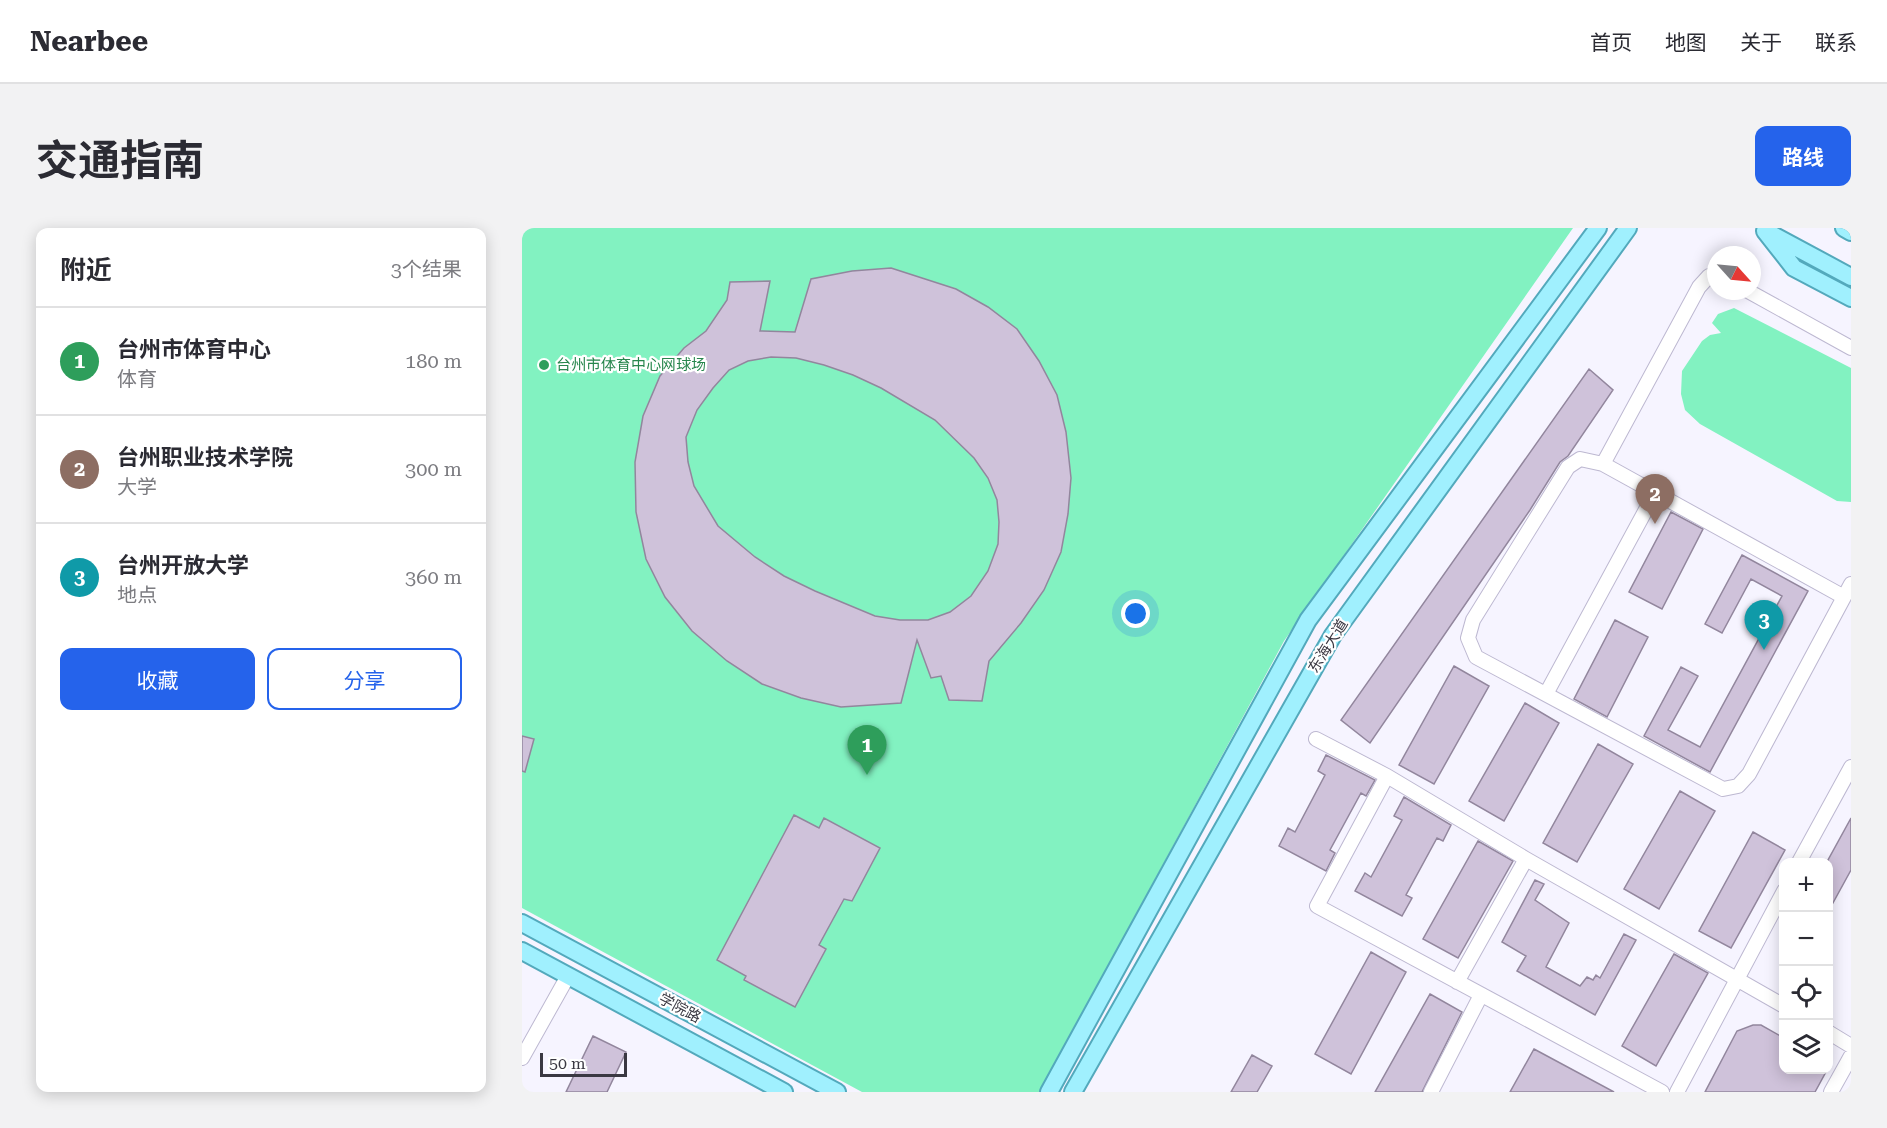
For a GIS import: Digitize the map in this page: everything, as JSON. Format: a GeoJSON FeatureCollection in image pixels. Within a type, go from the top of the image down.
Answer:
{"type":"FeatureCollection","features":[{"type":"Feature","properties":{"kind":"main road","name":"东海大道"},"geometry":{"type":"LineString","coordinates":[[1049,1092],[1308,620],[1598,228]]}},
{"type":"Feature","properties":{"kind":"main road","name":"东海大道"},"geometry":{"type":"LineString","coordinates":[[1073,1092],[1333,635],[1628,228]]}},
{"type":"Feature","properties":{"kind":"main road"},"geometry":{"type":"LineString","coordinates":[[1844,228],[1851,232]]}},
{"type":"Feature","properties":{"kind":"main road"},"geometry":{"type":"LineString","coordinates":[[1762,230],[1851,278]]}},
{"type":"Feature","properties":{"kind":"main road"},"geometry":{"type":"LineString","coordinates":[[1762,230],[1794,268],[1851,298]]}},
{"type":"Feature","properties":{"kind":"main road","name":"学院路"},"geometry":{"type":"LineString","coordinates":[[522,923],[837,1092]]}},
{"type":"Feature","properties":{"kind":"main road","name":"学院路"},"geometry":{"type":"LineString","coordinates":[[522,951],[784,1092]]}},
{"type":"Feature","properties":{"kind":"street"},"geometry":{"type":"LineString","coordinates":[[1603,464],[1700,286],[1707,278]]}},
{"type":"Feature","properties":{"kind":"street"},"geometry":{"type":"LineString","coordinates":[[1761,298],[1851,348]]}},
{"type":"Feature","properties":{"kind":"street"},"geometry":{"type":"LineString","coordinates":[[1844,597],[1603,464],[1580,459],[1568,467],[1473,620],[1468,638],[1476,657],[1723,789],[1738,786],[1749,774],[1851,584]]}},
{"type":"Feature","properties":{"kind":"street"},"geometry":{"type":"LineString","coordinates":[[1545,694],[1654,493]]}},
{"type":"Feature","properties":{"kind":"street"},"geometry":{"type":"LineString","coordinates":[[1316,739],[1387,777],[1779,1003]]}},
{"type":"Feature","properties":{"kind":"street"},"geometry":{"type":"LineString","coordinates":[[1801,858],[1851,767]]}},
{"type":"Feature","properties":{"kind":"street"},"geometry":{"type":"LineString","coordinates":[[1387,777],[1317,906],[1662,1092]]}},
{"type":"Feature","properties":{"kind":"street"},"geometry":{"type":"LineString","coordinates":[[1457,982],[1526,859]]}},
{"type":"Feature","properties":{"kind":"street"},"geometry":{"type":"LineString","coordinates":[[1677,1092],[1779,900]]}},
{"type":"Feature","properties":{"kind":"street"},"geometry":{"type":"LineString","coordinates":[[522,1058],[567,976]]}},
{"type":"Feature","properties":{"kind":"street"},"geometry":{"type":"LineString","coordinates":[[1431,1092],[1481,995]]}},
{"type":"Feature","properties":{"kind":"street"},"geometry":{"type":"LineString","coordinates":[[1833,1035],[1851,1046]]}},
{"type":"Feature","properties":{"kind":"street"},"geometry":{"type":"LineString","coordinates":[[1831,1092],[1851,1056]]}},
{"type":"Feature","properties":{"kind":"green space"},"geometry":{"type":"Polygon","coordinates":[[[522,228],[1573,228],[1284,641],[1040,1092],[862,1092],[522,908],[522,228]]]}},
{"type":"Feature","properties":{"kind":"green space"},"geometry":{"type":"Polygon","coordinates":[[[1734,308],[1851,368],[1851,502],[1837,501],[1700,424],[1685,410],[1681,394],[1682,371],[1702,341],[1710,335],[1721,333],[1712,323],[1718,314],[1734,308]]]}},
{"type":"Feature","properties":{"kind":"building"},"geometry":{"type":"Polygon","coordinates":[[[891,268],[956,289],[988,307],[1017,329],[1039,361],[1057,395],[1066,432],[1071,478],[1068,514],[1061,552],[1044,590],[1021,623],[989,661],[982,701],[949,700],[941,676],[931,678],[917,640],[901,703],[841,707],[801,698],[762,684],[727,661],[692,631],[665,597],[646,559],[636,512],[635,462],[643,416],[660,376],[684,348],[706,331],[727,300],[730,282],[770,281],[760,331],[795,332],[811,279],[852,271],[891,268]],[[771,357],[748,361],[729,370],[697,410],[686,437],[688,462],[694,486],[718,526],[755,557],[784,576],[875,616],[900,620],[928,620],[950,612],[971,596],[988,571],[998,544],[997,500],[988,478],[974,458],[935,420],[881,388],[853,375],[796,358],[771,357]]]}},
{"type":"Feature","properties":{"kind":"building"},"geometry":{"type":"Polygon","coordinates":[[[1589,369],[1613,390],[1568,456],[1560,462],[1530,510],[1370,743],[1341,720],[1589,369]]]}},
{"type":"Feature","properties":{"kind":"building"},"geometry":{"type":"Polygon","coordinates":[[[1671,512],[1703,529],[1662,609],[1629,592],[1671,512]]]}},
{"type":"Feature","properties":{"kind":"building"},"geometry":{"type":"Polygon","coordinates":[[[1742,555],[1808,591],[1710,772],[1644,736],[1681,667],[1698,676],[1668,730],[1700,747],[1782,596],[1751,579],[1722,633],[1705,624],[1742,555]]]}},
{"type":"Feature","properties":{"kind":"building"},"geometry":{"type":"Polygon","coordinates":[[[1615,620],[1648,637],[1607,717],[1574,699],[1615,620]]]}},
{"type":"Feature","properties":{"kind":"building"},"geometry":{"type":"Polygon","coordinates":[[[1454,666],[1489,686],[1434,784],[1399,765],[1454,666]]]}},
{"type":"Feature","properties":{"kind":"building"},"geometry":{"type":"Polygon","coordinates":[[[1525,703],[1559,723],[1504,821],[1469,801],[1525,703]]]}},
{"type":"Feature","properties":{"kind":"building"},"geometry":{"type":"Polygon","coordinates":[[[522,736],[534,739],[525,772],[522,771],[522,736]]]}},
{"type":"Feature","properties":{"kind":"building"},"geometry":{"type":"Polygon","coordinates":[[[1598,744],[1633,764],[1577,862],[1543,843],[1598,744]]]}},
{"type":"Feature","properties":{"kind":"building"},"geometry":{"type":"Polygon","coordinates":[[[1326,755],[1375,780],[1366,796],[1361,793],[1330,850],[1335,853],[1326,871],[1279,846],[1288,828],[1295,832],[1325,775],[1318,771],[1326,755]]]}},
{"type":"Feature","properties":{"kind":"building"},"geometry":{"type":"Polygon","coordinates":[[[1680,791],[1715,811],[1659,909],[1624,889],[1680,791]]]}},
{"type":"Feature","properties":{"kind":"building"},"geometry":{"type":"Polygon","coordinates":[[[1404,797],[1451,825],[1443,841],[1437,838],[1406,895],[1412,898],[1402,916],[1355,891],[1365,873],[1371,877],[1402,820],[1394,816],[1404,797]]]}},
{"type":"Feature","properties":{"kind":"building"},"geometry":{"type":"Polygon","coordinates":[[[794,815],[819,828],[824,818],[880,848],[852,901],[844,899],[819,945],[826,949],[795,1007],[744,980],[746,976],[717,960],[794,815]]]}},
{"type":"Feature","properties":{"kind":"building"},"geometry":{"type":"Polygon","coordinates":[[[1851,818],[1851,870],[1833,903],[1833,858],[1829,858],[1851,818]]]}},
{"type":"Feature","properties":{"kind":"building"},"geometry":{"type":"Polygon","coordinates":[[[1753,832],[1785,850],[1731,948],[1699,931],[1753,832]]]}},
{"type":"Feature","properties":{"kind":"building"},"geometry":{"type":"Polygon","coordinates":[[[1478,841],[1513,861],[1458,958],[1423,939],[1478,841]]]}},
{"type":"Feature","properties":{"kind":"building"},"geometry":{"type":"Polygon","coordinates":[[[1535,880],[1544,884],[1535,900],[1569,923],[1546,967],[1580,986],[1587,977],[1593,980],[1596,975],[1600,978],[1624,934],[1636,940],[1595,1015],[1517,971],[1526,956],[1502,942],[1535,880]]]}},
{"type":"Feature","properties":{"kind":"building"},"geometry":{"type":"Polygon","coordinates":[[[1371,952],[1406,972],[1351,1074],[1315,1054],[1371,952]]]}},
{"type":"Feature","properties":{"kind":"building"},"geometry":{"type":"Polygon","coordinates":[[[1674,954],[1708,973],[1656,1066],[1622,1046],[1674,954]]]}},
{"type":"Feature","properties":{"kind":"building"},"geometry":{"type":"Polygon","coordinates":[[[1430,994],[1462,1012],[1422,1092],[1375,1092],[1430,994]]]}},
{"type":"Feature","properties":{"kind":"building"},"geometry":{"type":"Polygon","coordinates":[[[1753,1025],[1761,1025],[1779,1035],[1779,1074],[1825,1074],[1815,1092],[1705,1092],[1737,1031],[1753,1025]]]}},
{"type":"Feature","properties":{"kind":"building"},"geometry":{"type":"Polygon","coordinates":[[[593,1036],[626,1052],[607,1092],[566,1092],[593,1036]]]}},
{"type":"Feature","properties":{"kind":"building"},"geometry":{"type":"Polygon","coordinates":[[[1534,1049],[1614,1092],[1510,1092],[1534,1049]]]}},
{"type":"Feature","properties":{"kind":"building"},"geometry":{"type":"Polygon","coordinates":[[[1252,1055],[1272,1066],[1257,1092],[1231,1092],[1252,1055]]]}},
{"type":"Feature","properties":{"kind":"place","name":"台州市体育中心网球场"},"geometry":{"type":"Point","coordinates":[544,365]}},
{"type":"Feature","properties":{"kind":"place","name":"台州职业技术学院"},"geometry":{"type":"Point","coordinates":[1655,524]}},
{"type":"Feature","properties":{"kind":"place","name":"台州开放大学"},"geometry":{"type":"Point","coordinates":[1764,650]}},
{"type":"Feature","properties":{"kind":"place","name":"台州市体育中心"},"geometry":{"type":"Point","coordinates":[867,775]}}]}
